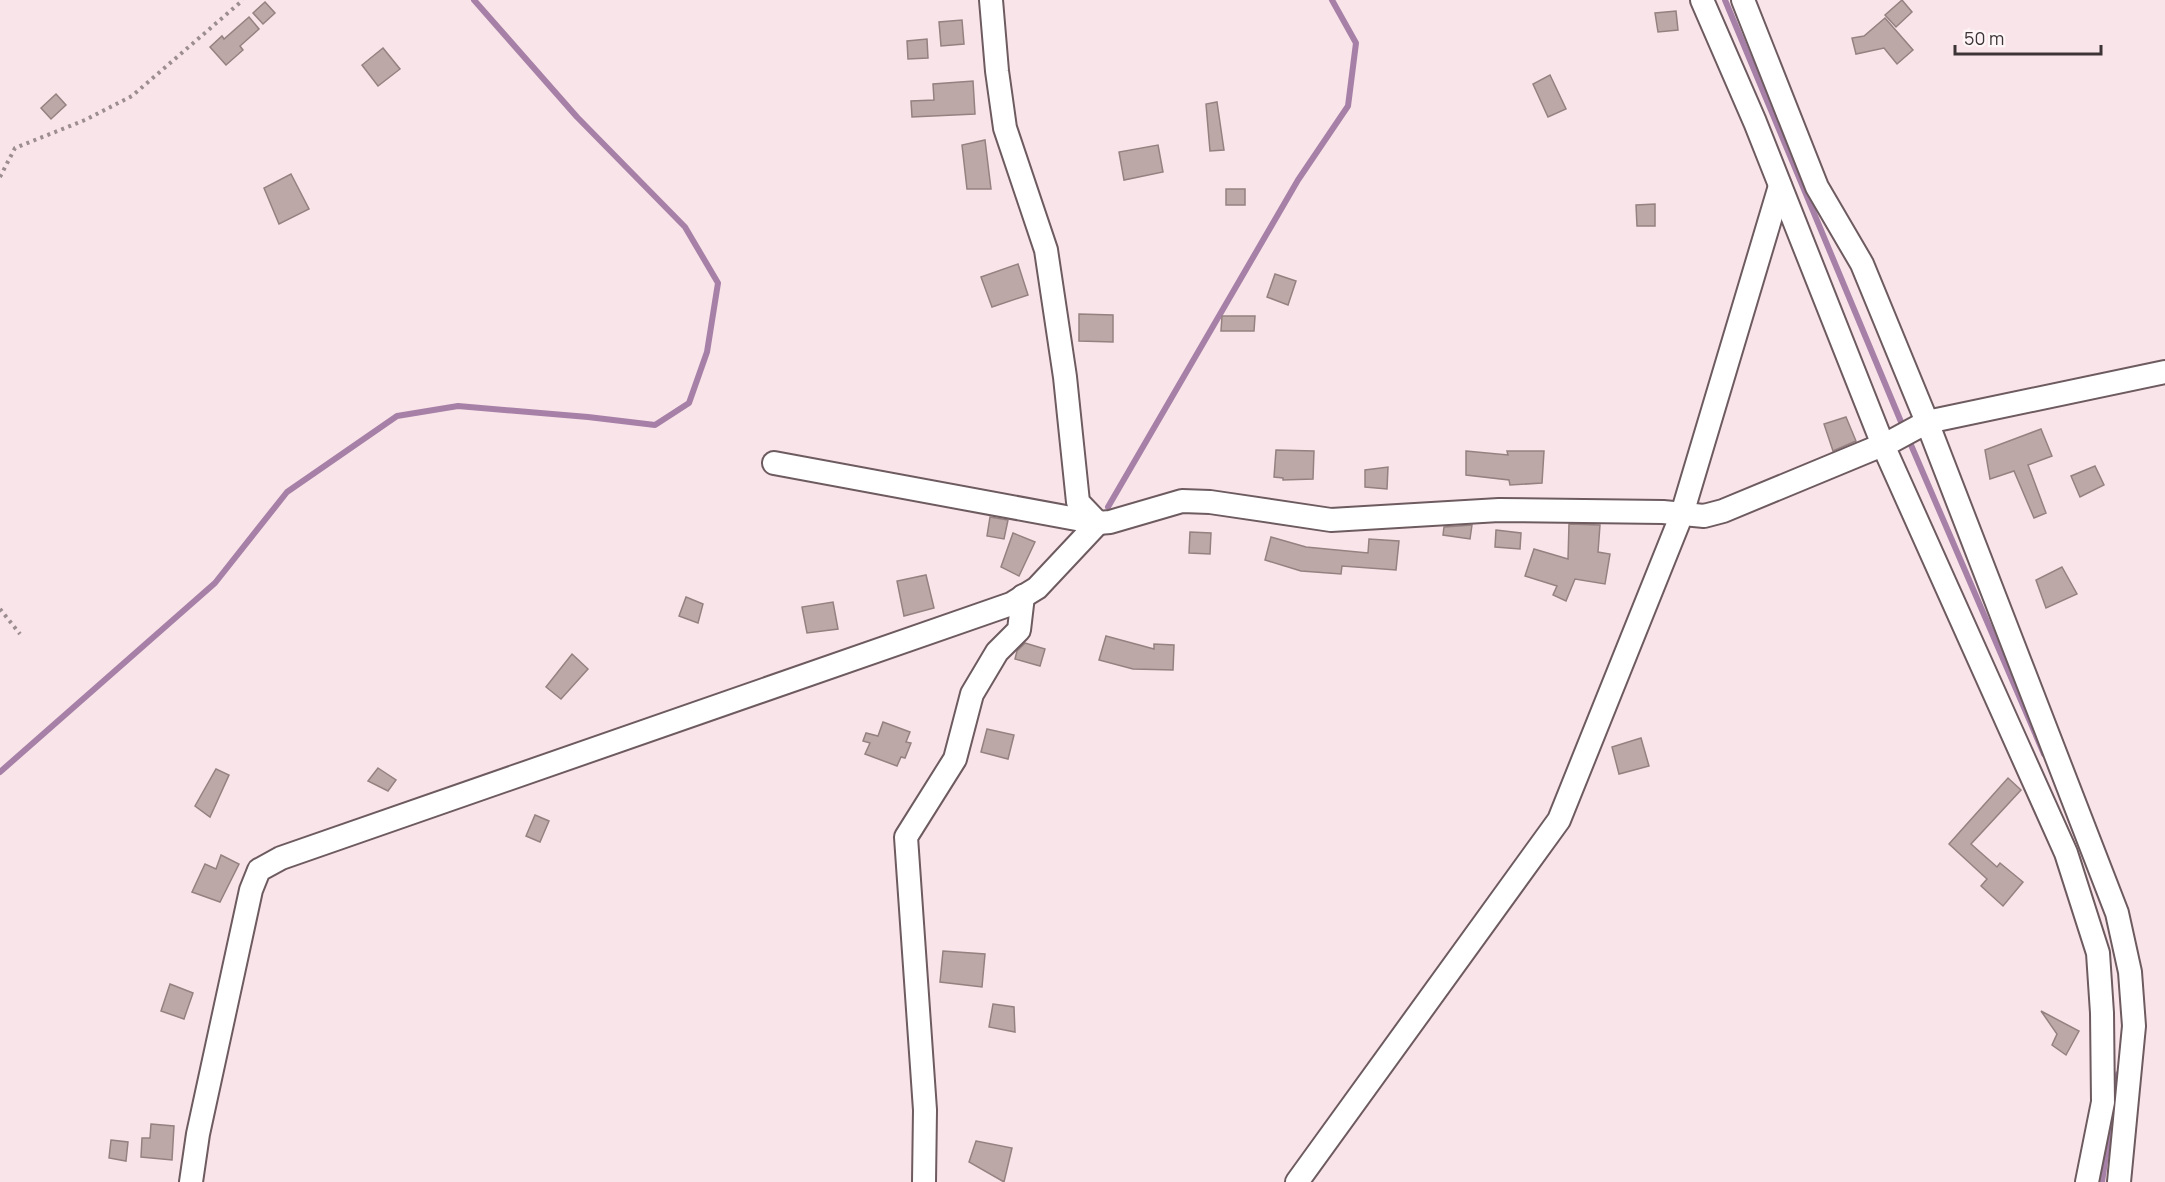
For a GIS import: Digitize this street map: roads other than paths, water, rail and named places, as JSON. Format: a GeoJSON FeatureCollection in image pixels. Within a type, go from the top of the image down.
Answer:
{"type":"FeatureCollection","features":[{"type":"Feature","properties":{"kind":"street"},"geometry":{"type":"LineString","coordinates":[[992,0],[997,71],[1005,128],[1047,250],[1065,377],[1078,502],[1098,523]]}},
{"type":"Feature","properties":{"kind":"street"},"geometry":{"type":"LineString","coordinates":[[1702,0],[1887,443],[2066,853],[2098,954],[2102,1013],[2103,1102],[2087,1182]]}},
{"type":"Feature","properties":{"kind":"street"},"geometry":{"type":"LineString","coordinates":[[1743,0],[1817,187],[1862,264],[1927,422],[2116,913],[2130,972],[2134,1026],[2119,1182]]}},
{"type":"Feature","properties":{"kind":"street"},"geometry":{"type":"LineString","coordinates":[[1298,1182],[1559,820],[1682,514],[1780,186]]}},
{"type":"Feature","properties":{"kind":"street"},"geometry":{"type":"LineString","coordinates":[[774,463],[1098,523],[1110,522],[1182,501],[1210,502],[1331,520],[1499,510],[1663,512],[1704,516],[1723,511],[1887,443],[1927,422],[2165,372]]}},
{"type":"Feature","properties":{"kind":"street"},"geometry":{"type":"LineString","coordinates":[[191,1182],[198,1134],[251,890],[259,870],[281,858],[1011,604],[1037,588],[1098,523]]}},
{"type":"Feature","properties":{"kind":"street"},"geometry":{"type":"LineString","coordinates":[[924,1182],[925,1110],[906,837],[955,759],[972,694],[997,652],[1019,630],[1023,596]]}},
{"type":"Feature","properties":{"kind":"waterway"},"geometry":{"type":"LineString","coordinates":[[0,772],[215,583],[287,492],[397,416],[458,406],[655,425],[689,403],[707,352],[718,283],[685,227],[577,117],[474,0]]}},
{"type":"Feature","properties":{"kind":"waterway"},"geometry":{"type":"LineString","coordinates":[[1108,507],[1298,180],[1348,106],[1356,43],[1332,0]]}},
{"type":"Feature","properties":{"kind":"waterway"},"geometry":{"type":"LineString","coordinates":[[1725,0],[1904,429]]}},
{"type":"Feature","properties":{"kind":"waterway"},"geometry":{"type":"LineString","coordinates":[[1908,438],[2044,754]]}},
{"type":"Feature","properties":{"kind":"waterway"},"geometry":{"type":"LineString","coordinates":[[2102,1182],[2118,1074]]}}]}
